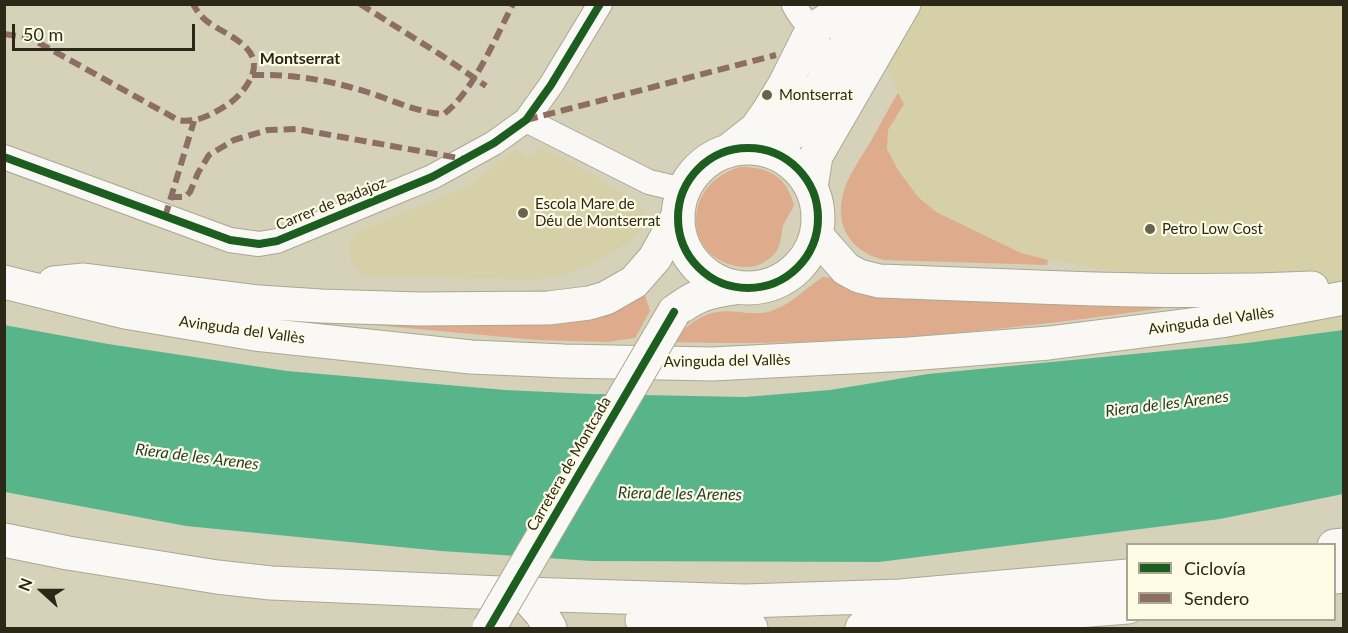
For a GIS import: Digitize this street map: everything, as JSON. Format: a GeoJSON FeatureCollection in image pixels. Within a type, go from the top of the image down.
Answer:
{"type":"FeatureCollection","features":[{"type":"Feature","properties":{"kind":"main road"},"geometry":{"type":"LineString","coordinates":[[764,149],[793,133],[870,4]]}},
{"type":"Feature","properties":{"kind":"main road"},"geometry":{"type":"LineString","coordinates":[[811,187],[816,156],[904,4]]}},
{"type":"Feature","properties":{"kind":"main road"},"geometry":{"type":"LineString","coordinates":[[728,151],[756,129],[768,112],[785,84],[821,12]]}},
{"type":"Feature","properties":{"kind":"main road"},"geometry":{"type":"LineString","coordinates":[[14,284],[84,280],[249,301],[397,309],[548,308],[589,303],[606,298],[634,282],[655,258],[691,177],[702,166],[728,151],[746,148],[764,149],[792,163],[803,174],[816,201],[818,218],[816,235],[810,252],[786,278],[770,286],[752,289],[734,288],[706,275],[686,252],[680,235],[681,203]]}},
{"type":"Feature","properties":{"kind":"main road"},"geometry":{"type":"LineString","coordinates":[[816,235],[846,268],[859,276],[879,281],[1154,291],[1255,291],[1344,286]]}},
{"type":"Feature","properties":{"kind":"main road","name":"Carretera de Montcada"},"geometry":{"type":"LineString","coordinates":[[674,312],[674,299],[686,252]]}},
{"type":"Feature","properties":{"kind":"main road","name":"Avinguda del Vallès"},"geometry":{"type":"LineString","coordinates":[[14,284],[125,312],[255,334],[471,357],[712,364],[1049,344],[1221,321],[1344,298]]}},
{"type":"Feature","properties":{"kind":"main road","name":"Carretera de Montcada"},"geometry":{"type":"LineString","coordinates":[[489,628],[674,312],[688,301],[708,291],[734,288]]}},
{"type":"Feature","properties":{"kind":"main road"},"geometry":{"type":"LineString","coordinates":[[8,547],[254,599],[311,604],[538,612],[751,628]]}},
{"type":"Feature","properties":{"kind":"main road"},"geometry":{"type":"LineString","coordinates":[[538,612],[745,601],[900,596],[1126,576]]}},
{"type":"Feature","properties":{"kind":"main road"},"geometry":{"type":"LineString","coordinates":[[862,628],[1126,607]]}},
{"type":"Feature","properties":{"kind":"street","name":"Carrer de Badajoz"},"geometry":{"type":"LineString","coordinates":[[4,157],[230,240],[259,244],[277,242],[432,177],[494,143],[526,120],[551,85],[600,4]]}},
{"type":"Feature","properties":{"kind":"street"},"geometry":{"type":"LineString","coordinates":[[816,97],[823,67],[817,37],[821,12]]}},
{"type":"Feature","properties":{"kind":"street"},"geometry":{"type":"LineString","coordinates":[[526,120],[649,182],[681,203]]}},
{"type":"Feature","properties":{"kind":"shaded area"},"geometry":{"type":"Polygon","coordinates":[[[830,5],[1343,5],[1343,330],[1227,345],[1223,273],[1128,274],[1048,260],[1021,253],[936,212],[918,197],[898,170],[887,149],[888,130],[904,104],[875,44],[830,5]]]}},
{"type":"Feature","properties":{"kind":"shaded area"},"geometry":{"type":"Polygon","coordinates":[[[898,93],[904,104],[888,130],[887,149],[898,170],[918,197],[936,212],[1021,253],[1048,260],[1047,265],[884,260],[871,256],[852,242],[842,222],[842,198],[846,185],[898,93]]]}},
{"type":"Feature","properties":{"kind":"shaded area","name":"Escola Mare de Déu de Montserrat"},"geometry":{"type":"Polygon","coordinates":[[[538,147],[548,153],[549,150],[638,202],[648,223],[631,241],[613,253],[585,268],[556,277],[526,280],[364,276],[352,264],[349,249],[351,240],[357,232],[467,187],[516,149],[532,159],[538,147]]]}},
{"type":"Feature","properties":{"kind":"shaded area"},"geometry":{"type":"Polygon","coordinates":[[[740,167],[760,169],[775,175],[786,187],[794,205],[783,226],[776,252],[761,264],[748,267],[723,262],[708,251],[699,237],[696,221],[698,205],[707,189],[720,176],[740,167]]]}},
{"type":"Feature","properties":{"kind":"shaded area"},"geometry":{"type":"Polygon","coordinates":[[[823,277],[833,279],[858,292],[1202,303],[1032,325],[899,337],[785,342],[670,342],[703,316],[723,311],[762,313],[776,309],[823,277]]]}},
{"type":"Feature","properties":{"kind":"shaded area"},"geometry":{"type":"Polygon","coordinates":[[[644,292],[650,311],[635,338],[607,342],[538,340],[340,322],[644,292]]]}},
{"type":"Feature","properties":{"kind":"water","name":"Riera de les Arenes"},"geometry":{"type":"Polygon","coordinates":[[[4,325],[108,344],[287,371],[505,390],[745,397],[830,390],[928,374],[1247,343],[1343,330],[1343,494],[1220,519],[879,562],[592,561],[441,551],[186,526],[5,492],[4,325]]]}},
{"type":"Feature","properties":{"kind":"marked path"},"geometry":{"type":"LineString","coordinates":[[4,34],[30,38],[178,120],[192,120],[212,114],[233,100],[247,85],[254,67],[249,50],[206,20],[193,4]]}},
{"type":"Feature","properties":{"kind":"marked path"},"geometry":{"type":"LineString","coordinates":[[360,4],[486,86]]}},
{"type":"Feature","properties":{"kind":"marked path"},"geometry":{"type":"LineString","coordinates":[[252,75],[296,77],[339,84],[415,109],[444,114],[455,104],[474,78],[513,4]]}},
{"type":"Feature","properties":{"kind":"marked path"},"geometry":{"type":"LineString","coordinates":[[526,120],[776,55]]}},
{"type":"Feature","properties":{"kind":"marked path"},"geometry":{"type":"LineString","coordinates":[[165,217],[194,121]]}},
{"type":"Feature","properties":{"kind":"marked path"},"geometry":{"type":"LineString","coordinates":[[170,197],[185,197],[190,192],[209,155],[234,140],[268,130],[297,129],[464,159]]}},
{"type":"Feature","properties":{"kind":"cycle path"},"geometry":{"type":"LineString","coordinates":[[4,157],[230,240],[259,244],[277,241],[432,177],[494,143],[526,120],[551,85],[600,4]]}},
{"type":"Feature","properties":{"kind":"cycle path"},"geometry":{"type":"LineString","coordinates":[[748,148],[775,153],[798,168],[813,191],[818,218],[813,245],[798,268],[775,283],[748,288],[721,283],[698,268],[683,245],[678,218],[683,191],[698,168],[721,153],[748,148]]}},
{"type":"Feature","properties":{"kind":"cycle path"},"geometry":{"type":"LineString","coordinates":[[489,628],[674,312]]}},
{"type":"Feature","properties":{"kind":"place","name":"Montserrat"},"geometry":{"type":"Point","coordinates":[767,95]}},
{"type":"Feature","properties":{"kind":"place","name":"Escola Mare de Déu de Montserrat"},"geometry":{"type":"Point","coordinates":[523,213]}},
{"type":"Feature","properties":{"kind":"place","name":"Petro Low Cost"},"geometry":{"type":"Point","coordinates":[1150,229]}},
{"type":"Feature","properties":{"kind":"district","name":"Montserrat"},"geometry":{"type":"Point","coordinates":[300,59]}}]}
